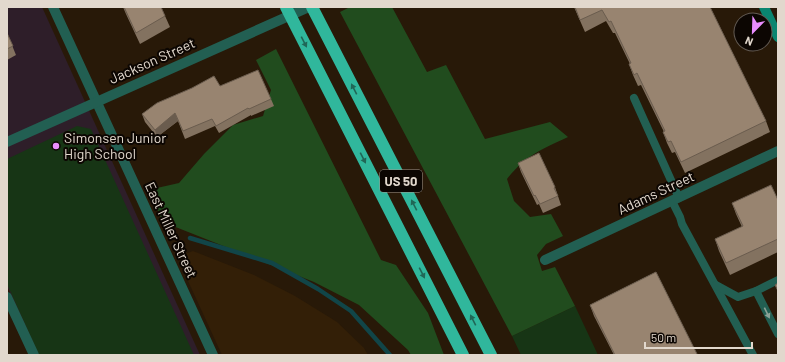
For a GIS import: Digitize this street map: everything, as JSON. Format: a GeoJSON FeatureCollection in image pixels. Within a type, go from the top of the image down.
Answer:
{"type":"FeatureCollection","features":[{"type":"Feature","properties":{"kind":"highway","name":"US 50"},"geometry":{"type":"LineString","coordinates":[[286,7],[463,355]]}},
{"type":"Feature","properties":{"kind":"highway","name":"US 50"},"geometry":{"type":"LineString","coordinates":[[312,7],[491,355]]}},
{"type":"Feature","properties":{"kind":"main road"},"geometry":{"type":"LineString","coordinates":[[764,7],[778,37]]}},
{"type":"Feature","properties":{"kind":"street","name":"East Miller Street"},"geometry":{"type":"LineString","coordinates":[[53,7],[213,355]]}},
{"type":"Feature","properties":{"kind":"street","name":"Jackson Street"},"geometry":{"type":"LineString","coordinates":[[7,142],[309,7]]}},
{"type":"Feature","properties":{"kind":"street","name":"Adams Street"},"geometry":{"type":"LineString","coordinates":[[545,260],[778,151]]}},
{"type":"Feature","properties":{"kind":"street"},"geometry":{"type":"LineString","coordinates":[[7,297],[34,355]]}},
{"type":"Feature","properties":{"kind":"lane"},"geometry":{"type":"LineString","coordinates":[[634,98],[675,199],[682,224],[753,355]]}},
{"type":"Feature","properties":{"kind":"lane"},"geometry":{"type":"LineString","coordinates":[[715,285],[738,297],[756,291],[778,280]]}},
{"type":"Feature","properties":{"kind":"lane"},"geometry":{"type":"LineString","coordinates":[[756,291],[778,334]]}},
{"type":"Feature","properties":{"kind":"shaded area","name":"Simonsen Junior High School"},"geometry":{"type":"Polygon","coordinates":[[[7,7],[42,7],[200,355],[39,355],[7,286],[7,7]]]}},
{"type":"Feature","properties":{"kind":"shaded area"},"geometry":{"type":"Polygon","coordinates":[[[193,251],[254,275],[295,296],[337,322],[364,348],[368,355],[222,355],[177,257],[193,251]]]}},
{"type":"Feature","properties":{"kind":"green space"},"geometry":{"type":"Polygon","coordinates":[[[350,7],[392,7],[427,72],[446,65],[485,139],[550,122],[568,137],[534,154],[520,164],[507,179],[514,201],[530,217],[551,214],[563,236],[546,244],[537,255],[542,271],[555,267],[575,306],[512,336],[340,12],[350,7]]]}},
{"type":"Feature","properties":{"kind":"green space"},"geometry":{"type":"Polygon","coordinates":[[[276,49],[381,260],[396,265],[428,313],[444,355],[411,355],[408,350],[359,305],[314,282],[163,222],[148,190],[179,183],[204,154],[233,125],[263,116],[271,90],[256,60],[276,49]]]}},
{"type":"Feature","properties":{"kind":"green space","name":"Simonsen Junior High School"},"geometry":{"type":"Polygon","coordinates":[[[77,126],[91,129],[194,355],[39,355],[7,284],[7,159],[77,126]]]}},
{"type":"Feature","properties":{"kind":"green space"},"geometry":{"type":"Polygon","coordinates":[[[575,306],[598,355],[521,355],[512,336],[575,306]]]}},
{"type":"Feature","properties":{"kind":"building"},"geometry":{"type":"Polygon","coordinates":[[[124,7],[161,7],[165,16],[136,33],[124,7]]]}},
{"type":"Feature","properties":{"kind":"building"},"geometry":{"type":"Polygon","coordinates":[[[575,7],[710,7],[766,121],[681,162],[671,141],[668,142],[663,132],[665,131],[637,73],[634,75],[629,64],[631,63],[611,21],[609,22],[602,10],[580,20],[575,7]]]}},
{"type":"Feature","properties":{"kind":"building"},"geometry":{"type":"Polygon","coordinates":[[[7,33],[13,46],[7,49],[7,33]]]}},
{"type":"Feature","properties":{"kind":"building"},"geometry":{"type":"Polygon","coordinates":[[[258,70],[271,99],[249,109],[248,108],[216,126],[212,119],[183,131],[175,113],[155,130],[142,114],[157,103],[192,88],[214,76],[220,86],[258,70]]]}},
{"type":"Feature","properties":{"kind":"building"},"geometry":{"type":"Polygon","coordinates":[[[539,153],[558,196],[540,204],[535,195],[534,196],[518,163],[539,153]]]}},
{"type":"Feature","properties":{"kind":"building"},"geometry":{"type":"Polygon","coordinates":[[[771,185],[778,200],[778,239],[726,263],[715,239],[743,226],[732,203],[771,185]]]}},
{"type":"Feature","properties":{"kind":"building"},"geometry":{"type":"Polygon","coordinates":[[[656,272],[697,354],[615,355],[590,305],[656,272]]]}},
{"type":"Feature","properties":{"kind":"building"},"geometry":{"type":"Polygon","coordinates":[[[778,283],[778,291],[775,285],[778,283]]]}},
{"type":"Feature","properties":{"kind":"waterway"},"geometry":{"type":"LineString","coordinates":[[190,238],[272,263],[318,289],[351,311],[390,355]]}},
{"type":"Feature","properties":{"kind":"place","name":"Simonsen Junior High School"},"geometry":{"type":"Point","coordinates":[56,146]}}]}
